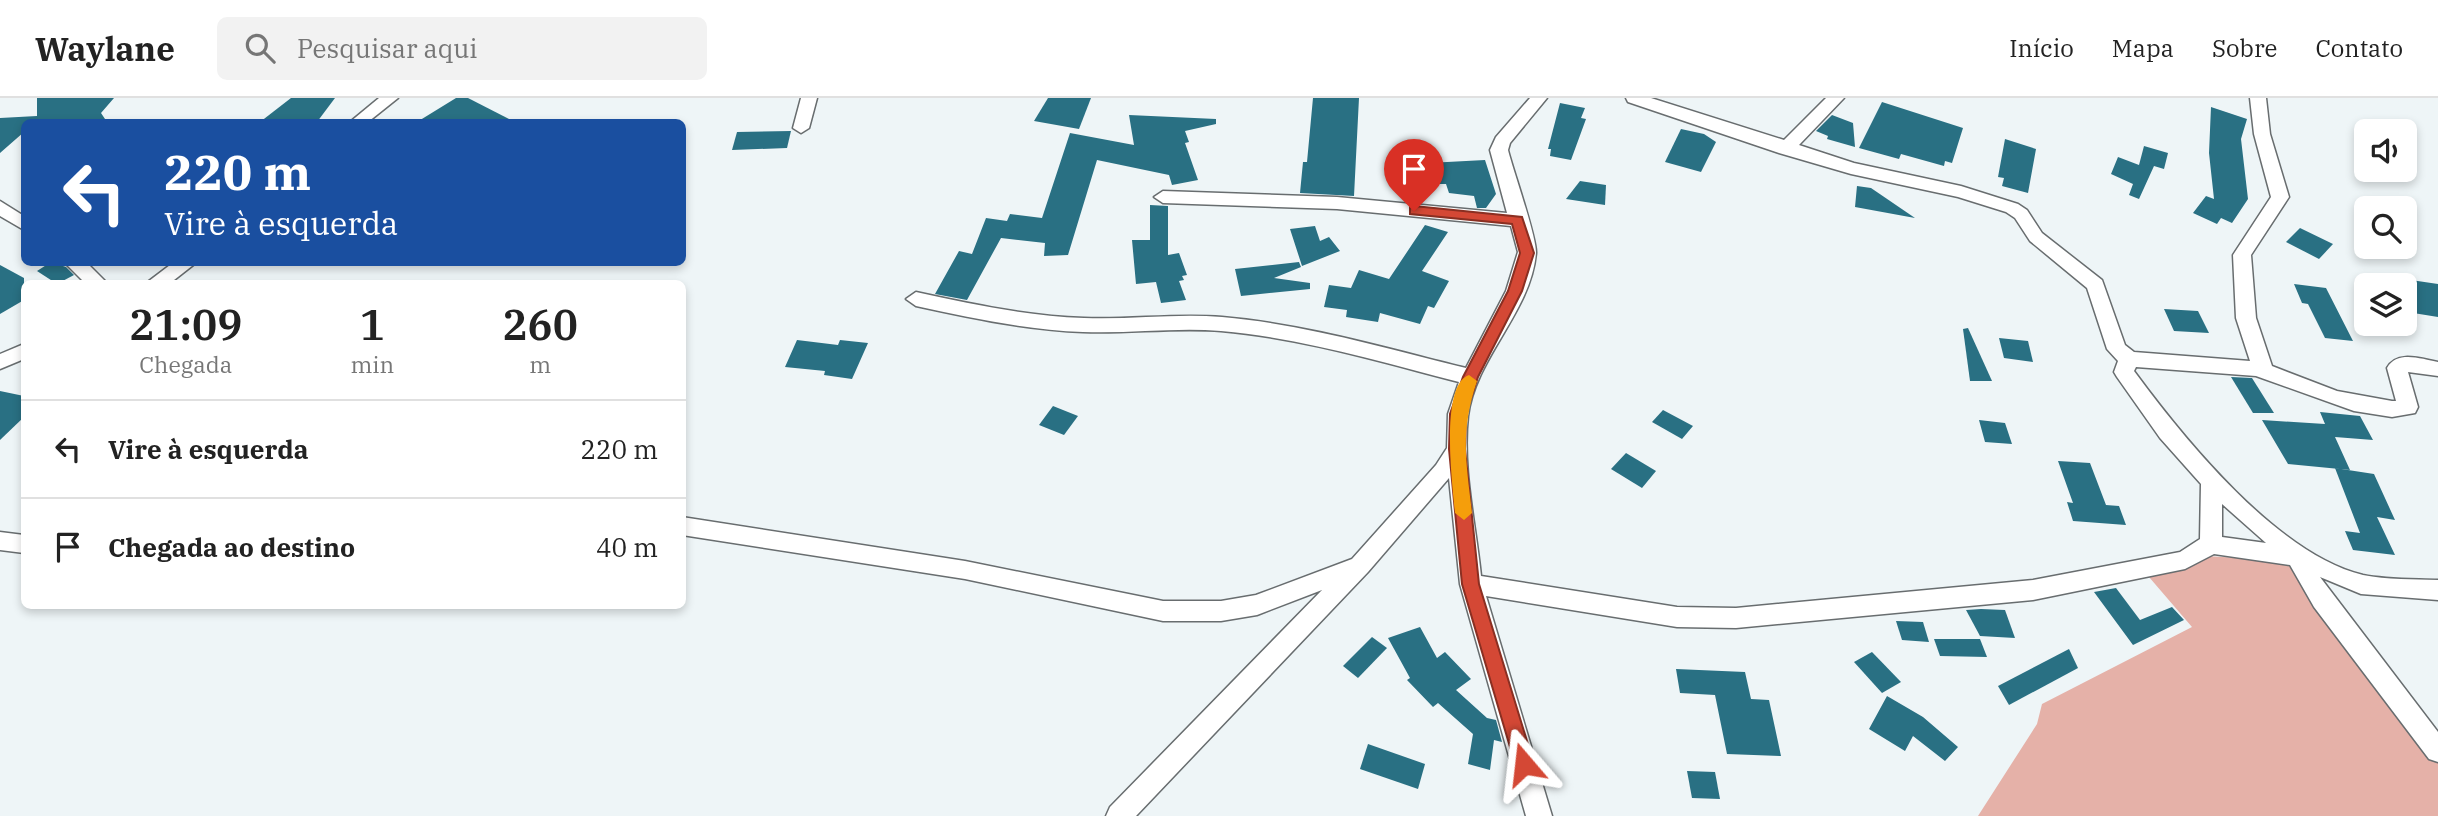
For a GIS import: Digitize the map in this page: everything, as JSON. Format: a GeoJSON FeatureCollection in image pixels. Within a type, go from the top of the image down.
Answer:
{"type":"FeatureCollection","features":[{"type":"Feature","properties":{"kind":"street"},"geometry":{"type":"LineString","coordinates":[[362,119],[390,98]]}},
{"type":"Feature","properties":{"kind":"street"},"geometry":{"type":"LineString","coordinates":[[801,128],[809,98]]}},
{"type":"Feature","properties":{"kind":"street"},"geometry":{"type":"LineString","coordinates":[[1539,98],[1502,141],[1499,150],[1527,253],[1515,291],[1471,377],[1458,414],[1457,449],[1471,584],[1539,816]]}},
{"type":"Feature","properties":{"kind":"street"},"geometry":{"type":"LineString","coordinates":[[1634,98],[1785,149],[2012,208],[2021,214],[2036,237],[2095,285],[2116,349],[2129,359],[2258,369],[2322,394],[2394,409],[2408,407],[2396,368],[2402,364],[2438,369]]}},
{"type":"Feature","properties":{"kind":"street"},"geometry":{"type":"LineString","coordinates":[[1785,149],[1836,98]]}},
{"type":"Feature","properties":{"kind":"street"},"geometry":{"type":"LineString","coordinates":[[2258,98],[2262,134],[2280,197],[2242,255],[2246,318],[2262,366],[2258,369]]}},
{"type":"Feature","properties":{"kind":"street"},"geometry":{"type":"LineString","coordinates":[[1163,197],[1337,204],[1517,220]]}},
{"type":"Feature","properties":{"kind":"street"},"geometry":{"type":"LineString","coordinates":[[0,207],[21,222]]}},
{"type":"Feature","properties":{"kind":"street"},"geometry":{"type":"LineString","coordinates":[[78,266],[94,280]]}},
{"type":"Feature","properties":{"kind":"street"},"geometry":{"type":"LineString","coordinates":[[160,280],[182,266]]}},
{"type":"Feature","properties":{"kind":"street"},"geometry":{"type":"LineString","coordinates":[[916,299],[1007,318],[1084,325],[1219,324],[1247,327],[1325,341],[1471,377]]}},
{"type":"Feature","properties":{"kind":"street"},"geometry":{"type":"LineString","coordinates":[[0,362],[21,352]]}},
{"type":"Feature","properties":{"kind":"street"},"geometry":{"type":"LineString","coordinates":[[2129,359],[2124,372],[2139,396],[2211,482],[2297,557],[2322,600],[2438,751]]}},
{"type":"Feature","properties":{"kind":"street"},"geometry":{"type":"LineString","coordinates":[[1119,816],[1360,565],[1444,471],[1457,449]]}},
{"type":"Feature","properties":{"kind":"street"},"geometry":{"type":"LineString","coordinates":[[2211,482],[2211,544]]}},
{"type":"Feature","properties":{"kind":"street"},"geometry":{"type":"LineString","coordinates":[[686,527],[965,570],[1163,611],[1221,611],[1257,605],[1360,565]]}},
{"type":"Feature","properties":{"kind":"street"},"geometry":{"type":"LineString","coordinates":[[0,541],[21,544]]}},
{"type":"Feature","properties":{"kind":"street"},"geometry":{"type":"LineString","coordinates":[[1471,584],[1677,617],[1736,618],[2033,590],[2185,560],[2211,544],[2297,557],[2361,584],[2438,590]]}},
{"type":"Feature","properties":{"kind":"shaded area"},"geometry":{"type":"Polygon","coordinates":[[[2206,556],[2291,561],[2438,731],[2438,816],[1978,816],[2037,724],[2042,704],[2192,627],[2149,577],[2206,556]]]}},
{"type":"Feature","properties":{"kind":"building"},"geometry":{"type":"Polygon","coordinates":[[[37,98],[114,98],[101,113],[105,119],[21,119],[21,135],[0,153],[0,118],[37,116],[37,98]]]}},
{"type":"Feature","properties":{"kind":"building"},"geometry":{"type":"Polygon","coordinates":[[[291,98],[335,98],[319,119],[264,119],[291,98]]]}},
{"type":"Feature","properties":{"kind":"building"},"geometry":{"type":"Polygon","coordinates":[[[456,98],[468,98],[509,119],[422,119],[456,98]]]}},
{"type":"Feature","properties":{"kind":"building"},"geometry":{"type":"Polygon","coordinates":[[[1048,98],[1091,98],[1079,129],[1034,121],[1048,98]]]}},
{"type":"Feature","properties":{"kind":"building"},"geometry":{"type":"Polygon","coordinates":[[[1313,98],[1359,98],[1354,196],[1300,193],[1303,162],[1307,162],[1313,98]]]}},
{"type":"Feature","properties":{"kind":"building"},"geometry":{"type":"Polygon","coordinates":[[[1882,102],[1963,128],[1952,163],[1945,161],[1944,166],[1901,154],[1899,159],[1859,148],[1882,102]]]}},
{"type":"Feature","properties":{"kind":"building"},"geometry":{"type":"Polygon","coordinates":[[[1560,103],[1585,108],[1581,118],[1586,119],[1571,160],[1550,156],[1551,149],[1548,149],[1560,103]]]}},
{"type":"Feature","properties":{"kind":"building"},"geometry":{"type":"Polygon","coordinates":[[[2211,107],[2247,119],[2241,139],[2248,199],[2232,223],[2221,218],[2217,224],[2193,213],[2206,196],[2214,199],[2209,153],[2211,107]]]}},
{"type":"Feature","properties":{"kind":"building"},"geometry":{"type":"Polygon","coordinates":[[[1129,115],[1216,119],[1216,124],[1185,131],[1189,142],[1185,143],[1198,180],[1172,185],[1169,175],[1097,160],[1068,255],[1044,256],[1045,243],[1001,238],[967,300],[935,294],[959,251],[972,254],[986,218],[1007,221],[1010,214],[1042,218],[1070,133],[1134,145],[1129,115]]]}},
{"type":"Feature","properties":{"kind":"building"},"geometry":{"type":"Polygon","coordinates":[[[1832,115],[1853,123],[1855,147],[1827,139],[1828,136],[1816,131],[1832,115]]]}},
{"type":"Feature","properties":{"kind":"building"},"geometry":{"type":"Polygon","coordinates":[[[1681,129],[1704,134],[1716,142],[1701,172],[1665,162],[1681,129]]]}},
{"type":"Feature","properties":{"kind":"building"},"geometry":{"type":"Polygon","coordinates":[[[791,131],[787,148],[732,150],[737,132],[791,131]]]}},
{"type":"Feature","properties":{"kind":"building"},"geometry":{"type":"Polygon","coordinates":[[[2005,139],[2036,149],[2028,193],[2002,186],[2004,178],[1998,177],[2005,139]]]}},
{"type":"Feature","properties":{"kind":"building"},"geometry":{"type":"Polygon","coordinates":[[[2144,146],[2168,153],[2164,169],[2154,166],[2139,199],[2129,195],[2133,184],[2111,174],[2118,157],[2139,165],[2144,146]]]}},
{"type":"Feature","properties":{"kind":"building"},"geometry":{"type":"Polygon","coordinates":[[[1485,160],[1496,194],[1486,208],[1477,208],[1474,196],[1449,193],[1446,184],[1433,184],[1428,163],[1485,160]]]}},
{"type":"Feature","properties":{"kind":"building"},"geometry":{"type":"Polygon","coordinates":[[[1580,181],[1606,185],[1605,205],[1566,199],[1580,181]]]}},
{"type":"Feature","properties":{"kind":"building"},"geometry":{"type":"Polygon","coordinates":[[[1857,186],[1871,188],[1915,218],[1855,207],[1857,186]]]}},
{"type":"Feature","properties":{"kind":"building"},"geometry":{"type":"Polygon","coordinates":[[[1150,205],[1168,206],[1168,255],[1179,253],[1187,275],[1182,276],[1184,280],[1179,281],[1186,300],[1161,303],[1156,282],[1136,284],[1132,240],[1150,240],[1150,205]]]}},
{"type":"Feature","properties":{"kind":"building"},"geometry":{"type":"Polygon","coordinates":[[[1425,225],[1448,232],[1422,271],[1449,281],[1434,308],[1428,306],[1420,324],[1380,313],[1378,322],[1346,317],[1347,310],[1324,307],[1329,285],[1351,288],[1359,270],[1389,279],[1425,225]]]}},
{"type":"Feature","properties":{"kind":"building"},"geometry":{"type":"Polygon","coordinates":[[[1315,226],[1320,241],[1329,237],[1340,251],[1302,266],[1290,229],[1315,226]]]}},
{"type":"Feature","properties":{"kind":"building"},"geometry":{"type":"Polygon","coordinates":[[[2300,228],[2333,244],[2319,259],[2286,242],[2300,228]]]}},
{"type":"Feature","properties":{"kind":"building"},"geometry":{"type":"Polygon","coordinates":[[[1299,262],[1301,267],[1274,278],[1310,283],[1310,289],[1241,296],[1235,269],[1299,262]]]}},
{"type":"Feature","properties":{"kind":"building"},"geometry":{"type":"Polygon","coordinates":[[[0,265],[24,280],[21,280],[21,302],[0,314],[0,265]]]}},
{"type":"Feature","properties":{"kind":"building"},"geometry":{"type":"Polygon","coordinates":[[[45,266],[63,266],[74,275],[65,280],[51,280],[37,271],[45,266]]]}},
{"type":"Feature","properties":{"kind":"building"},"geometry":{"type":"Polygon","coordinates":[[[2417,281],[2438,284],[2438,317],[2417,314],[2417,281]]]}},
{"type":"Feature","properties":{"kind":"building"},"geometry":{"type":"Polygon","coordinates":[[[2294,284],[2326,288],[2353,341],[2325,338],[2308,304],[2302,303],[2294,284]]]}},
{"type":"Feature","properties":{"kind":"building"},"geometry":{"type":"Polygon","coordinates":[[[2164,309],[2198,311],[2209,333],[2174,331],[2164,309]]]}},
{"type":"Feature","properties":{"kind":"building"},"geometry":{"type":"Polygon","coordinates":[[[1968,328],[1992,381],[1970,381],[1963,329],[1968,328]]]}},
{"type":"Feature","properties":{"kind":"building"},"geometry":{"type":"Polygon","coordinates":[[[1999,338],[2028,341],[2033,362],[2004,358],[1999,338]]]}},
{"type":"Feature","properties":{"kind":"building"},"geometry":{"type":"Polygon","coordinates":[[[797,340],[838,345],[840,340],[868,343],[852,379],[824,375],[825,371],[785,367],[797,340]]]}},
{"type":"Feature","properties":{"kind":"building"},"geometry":{"type":"Polygon","coordinates":[[[2231,377],[2252,378],[2274,413],[2253,413],[2231,377]]]}},
{"type":"Feature","properties":{"kind":"building"},"geometry":{"type":"Polygon","coordinates":[[[0,391],[21,395],[21,420],[0,440],[0,391]]]}},
{"type":"Feature","properties":{"kind":"building"},"geometry":{"type":"Polygon","coordinates":[[[1053,406],[1078,416],[1064,435],[1039,425],[1053,406]]]}},
{"type":"Feature","properties":{"kind":"building"},"geometry":{"type":"Polygon","coordinates":[[[1663,410],[1693,426],[1682,439],[1652,422],[1663,410]]]}},
{"type":"Feature","properties":{"kind":"building"},"geometry":{"type":"Polygon","coordinates":[[[2320,412],[2360,416],[2373,440],[2335,437],[2350,470],[2288,464],[2262,420],[2325,424],[2320,412]]]}},
{"type":"Feature","properties":{"kind":"building"},"geometry":{"type":"Polygon","coordinates":[[[1979,420],[2005,423],[2012,444],[1985,442],[1979,420]]]}},
{"type":"Feature","properties":{"kind":"building"},"geometry":{"type":"Polygon","coordinates":[[[1626,453],[1656,471],[1642,488],[1611,469],[1626,453]]]}},
{"type":"Feature","properties":{"kind":"building"},"geometry":{"type":"Polygon","coordinates":[[[2058,461],[2090,463],[2106,505],[2119,506],[2126,525],[2073,521],[2067,502],[2073,503],[2058,461]]]}},
{"type":"Feature","properties":{"kind":"building"},"geometry":{"type":"Polygon","coordinates":[[[2335,468],[2374,474],[2395,520],[2377,517],[2395,555],[2353,550],[2345,531],[2360,533],[2335,468]]]}},
{"type":"Feature","properties":{"kind":"building"},"geometry":{"type":"Polygon","coordinates":[[[2116,588],[2140,620],[2172,607],[2184,620],[2133,645],[2094,592],[2116,588]]]}},
{"type":"Feature","properties":{"kind":"building"},"geometry":{"type":"Polygon","coordinates":[[[1966,610],[2005,610],[2015,638],[1980,636],[1966,610]]]}},
{"type":"Feature","properties":{"kind":"building"},"geometry":{"type":"Polygon","coordinates":[[[1896,621],[1923,622],[1929,642],[1902,640],[1896,621]]]}},
{"type":"Feature","properties":{"kind":"building"},"geometry":{"type":"Polygon","coordinates":[[[1420,627],[1437,658],[1445,652],[1471,679],[1456,690],[1487,718],[1496,720],[1502,742],[1494,740],[1490,770],[1468,764],[1473,734],[1438,703],[1433,707],[1407,680],[1410,678],[1388,638],[1420,627]]]}},
{"type":"Feature","properties":{"kind":"building"},"geometry":{"type":"Polygon","coordinates":[[[1372,637],[1387,648],[1358,678],[1343,666],[1372,637]]]}},
{"type":"Feature","properties":{"kind":"building"},"geometry":{"type":"Polygon","coordinates":[[[1934,639],[1980,639],[1987,657],[1940,656],[1934,639]]]}},
{"type":"Feature","properties":{"kind":"building"},"geometry":{"type":"Polygon","coordinates":[[[2069,649],[2078,668],[2009,705],[1998,686],[2069,649]]]}},
{"type":"Feature","properties":{"kind":"building"},"geometry":{"type":"Polygon","coordinates":[[[1872,652],[1901,682],[1882,693],[1854,662],[1872,652]]]}},
{"type":"Feature","properties":{"kind":"building"},"geometry":{"type":"Polygon","coordinates":[[[1676,669],[1745,672],[1751,699],[1769,700],[1781,756],[1727,754],[1715,695],[1680,693],[1676,669]]]}},
{"type":"Feature","properties":{"kind":"building"},"geometry":{"type":"Polygon","coordinates":[[[1887,696],[1923,717],[1958,747],[1945,761],[1913,736],[1905,751],[1869,729],[1887,696]]]}},
{"type":"Feature","properties":{"kind":"building"},"geometry":{"type":"Polygon","coordinates":[[[1368,744],[1425,764],[1418,789],[1360,769],[1368,744]]]}},
{"type":"Feature","properties":{"kind":"building"},"geometry":{"type":"Polygon","coordinates":[[[1687,771],[1715,772],[1720,799],[1692,798],[1687,771]]]}},
{"type":"Feature","properties":{"kind":"slow traffic"},"geometry":{"type":"LineString","coordinates":[[1464,513],[1457,449],[1458,414],[1469,381]]}},
{"type":"Feature","properties":{"kind":"route"},"geometry":{"type":"LineString","coordinates":[[1414,211],[1517,220],[1527,253],[1515,291],[1471,377],[1458,414],[1457,449],[1471,584],[1524,764]]}}]}
